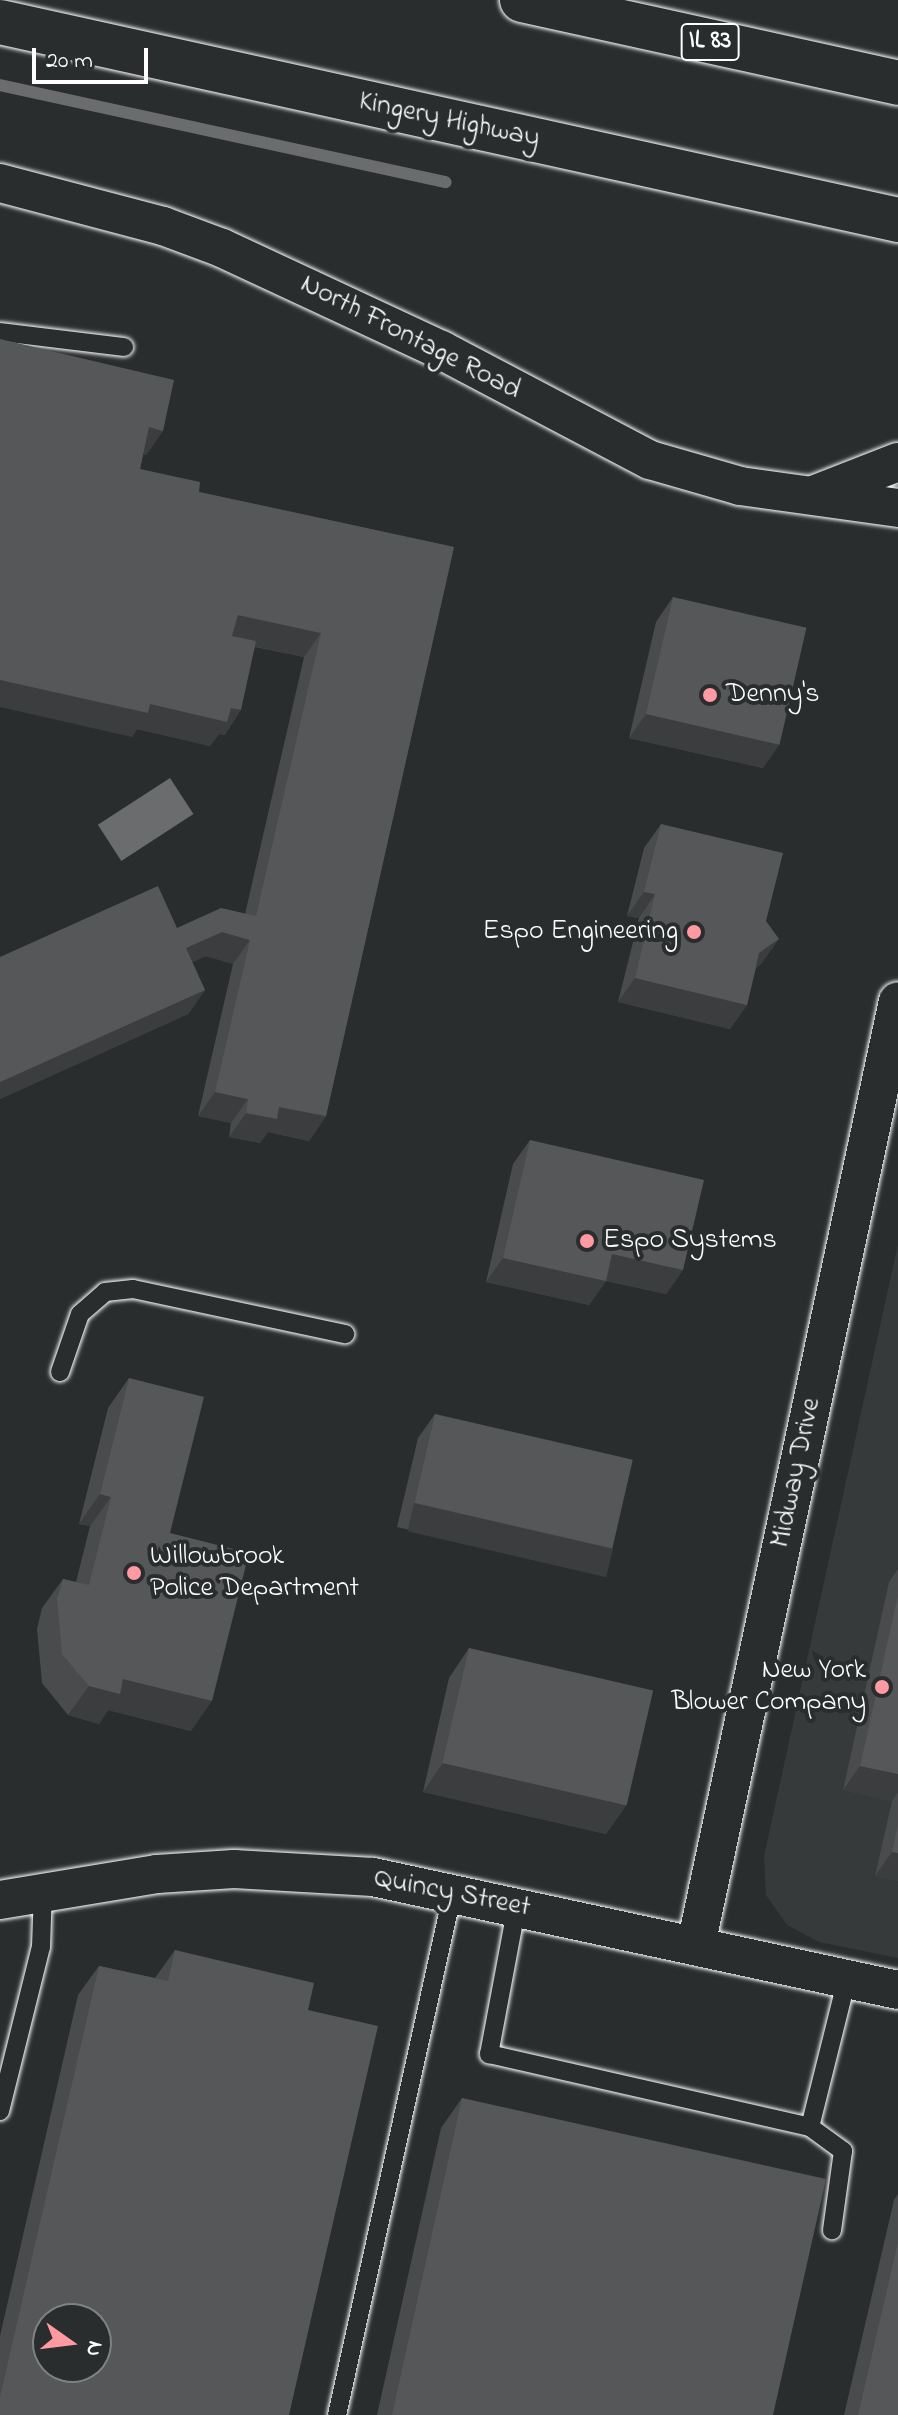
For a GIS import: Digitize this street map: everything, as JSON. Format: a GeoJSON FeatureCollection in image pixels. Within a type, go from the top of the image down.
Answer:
{"type":"FeatureCollection","features":[{"type":"Feature","properties":{"kind":"highway","name":"IL 83"},"geometry":{"type":"LineString","coordinates":[[522,0],[898,83]]}},
{"type":"Feature","properties":{"kind":"highway","name":"Kingery Highway"},"geometry":{"type":"LineString","coordinates":[[0,22],[898,220]]}},
{"type":"Feature","properties":{"kind":"street","name":"North Frontage Road"},"geometry":{"type":"LineString","coordinates":[[0,183],[163,226],[222,248],[441,350],[650,460],[740,486],[816,494],[898,508]]}},
{"type":"Feature","properties":{"kind":"street"},"geometry":{"type":"LineString","coordinates":[[816,494],[898,462]]}},
{"type":"Feature","properties":{"kind":"street","name":"Midway Drive"},"geometry":{"type":"LineString","coordinates":[[696,1945],[898,1001]]}},
{"type":"Feature","properties":{"kind":"street","name":"Quincy Street"},"geometry":{"type":"LineString","coordinates":[[0,1900],[157,1874],[234,1869],[373,1877],[453,1891],[898,1990]]}},
{"type":"Feature","properties":{"kind":"lane"},"geometry":{"type":"LineString","coordinates":[[0,332],[124,347]]}},
{"type":"Feature","properties":{"kind":"lane"},"geometry":{"type":"LineString","coordinates":[[60,1372],[80,1314],[105,1292],[133,1289],[345,1334]]}},
{"type":"Feature","properties":{"kind":"lane"},"geometry":{"type":"LineString","coordinates":[[0,2111],[41,1947],[43,1891]]}},
{"type":"Feature","properties":{"kind":"lane"},"geometry":{"type":"LineString","coordinates":[[337,2415],[453,1891]]}},
{"type":"Feature","properties":{"kind":"lane"},"geometry":{"type":"LineString","coordinates":[[517,1905],[489,2054],[810,2127],[843,2151],[832,2230]]}},
{"type":"Feature","properties":{"kind":"lane"},"geometry":{"type":"LineString","coordinates":[[810,2127],[847,1979]]}},
{"type":"Feature","properties":{"kind":"shaded area"},"geometry":{"type":"Polygon","coordinates":[[[170,778],[193,814],[121,861],[98,825],[170,778]]]}},
{"type":"Feature","properties":{"kind":"shaded area"},"geometry":{"type":"Polygon","coordinates":[[[898,1244],[898,1958],[819,1942],[787,1925],[766,1895],[764,1856],[898,1244]]]}},
{"type":"Feature","properties":{"kind":"building"},"geometry":{"type":"Polygon","coordinates":[[[0,339],[174,380],[163,431],[149,427],[140,469],[200,482],[199,492],[454,547],[326,1116],[279,1107],[277,1119],[246,1113],[248,1099],[215,1092],[250,940],[222,932],[186,948],[205,990],[0,1082],[0,957],[158,886],[177,928],[221,908],[256,916],[321,633],[238,615],[232,636],[256,641],[241,710],[231,708],[227,722],[150,704],[148,713],[0,680],[0,339]]]}},
{"type":"Feature","properties":{"kind":"building","name":"Denny's"},"geometry":{"type":"Polygon","coordinates":[[[673,597],[806,628],[779,745],[646,714],[673,597]]]}},
{"type":"Feature","properties":{"kind":"building","name":"Espo Engineering"},"geometry":{"type":"Polygon","coordinates":[[[661,824],[783,853],[766,921],[779,939],[759,953],[747,1005],[635,978],[655,894],[644,892],[661,824]]]}},
{"type":"Feature","properties":{"kind":"building","name":"Espo Systems"},"geometry":{"type":"Polygon","coordinates":[[[530,1140],[704,1180],[683,1270],[612,1254],[606,1281],[503,1258],[530,1140]]]}},
{"type":"Feature","properties":{"kind":"building","name":"Willowbrook Police Department"},"geometry":{"type":"Polygon","coordinates":[[[129,1378],[204,1397],[170,1533],[249,1553],[212,1701],[123,1679],[120,1694],[89,1686],[62,1654],[57,1599],[63,1579],[89,1585],[111,1497],[100,1494],[129,1378]]]}},
{"type":"Feature","properties":{"kind":"building"},"geometry":{"type":"Polygon","coordinates":[[[435,1414],[633,1460],[612,1548],[415,1503],[435,1414]]]}},
{"type":"Feature","properties":{"kind":"building"},"geometry":{"type":"Polygon","coordinates":[[[898,1595],[898,1774],[860,1766],[898,1595]]]}},
{"type":"Feature","properties":{"kind":"building"},"geometry":{"type":"Polygon","coordinates":[[[469,1648],[653,1691],[627,1805],[442,1763],[469,1648]]]}},
{"type":"Feature","properties":{"kind":"building"},"geometry":{"type":"Polygon","coordinates":[[[898,1824],[898,1853],[892,1852],[898,1824]]]}},
{"type":"Feature","properties":{"kind":"building"},"geometry":{"type":"Polygon","coordinates":[[[175,1950],[314,1983],[308,2010],[378,2026],[289,2415],[0,2415],[0,2397],[99,1966],[168,1981],[175,1950]]]}},
{"type":"Feature","properties":{"kind":"building"},"geometry":{"type":"Polygon","coordinates":[[[462,2098],[826,2179],[773,2415],[392,2415],[462,2098]]]}},
{"type":"Feature","properties":{"kind":"building"},"geometry":{"type":"Polygon","coordinates":[[[898,2242],[898,2415],[858,2415],[898,2242]]]}},
{"type":"Feature","properties":{"kind":"waterway"},"geometry":{"type":"LineString","coordinates":[[0,85],[446,182]]}},
{"type":"Feature","properties":{"kind":"place","name":"Denny's"},"geometry":{"type":"Point","coordinates":[710,695]}},
{"type":"Feature","properties":{"kind":"place","name":"Espo Engineering"},"geometry":{"type":"Point","coordinates":[694,932]}},
{"type":"Feature","properties":{"kind":"place","name":"Espo Systems"},"geometry":{"type":"Point","coordinates":[587,1241]}},
{"type":"Feature","properties":{"kind":"place","name":"Willowbrook Police Department"},"geometry":{"type":"Point","coordinates":[134,1573]}},
{"type":"Feature","properties":{"kind":"place","name":"New York Blower Company"},"geometry":{"type":"Point","coordinates":[882,1687]}}]}
